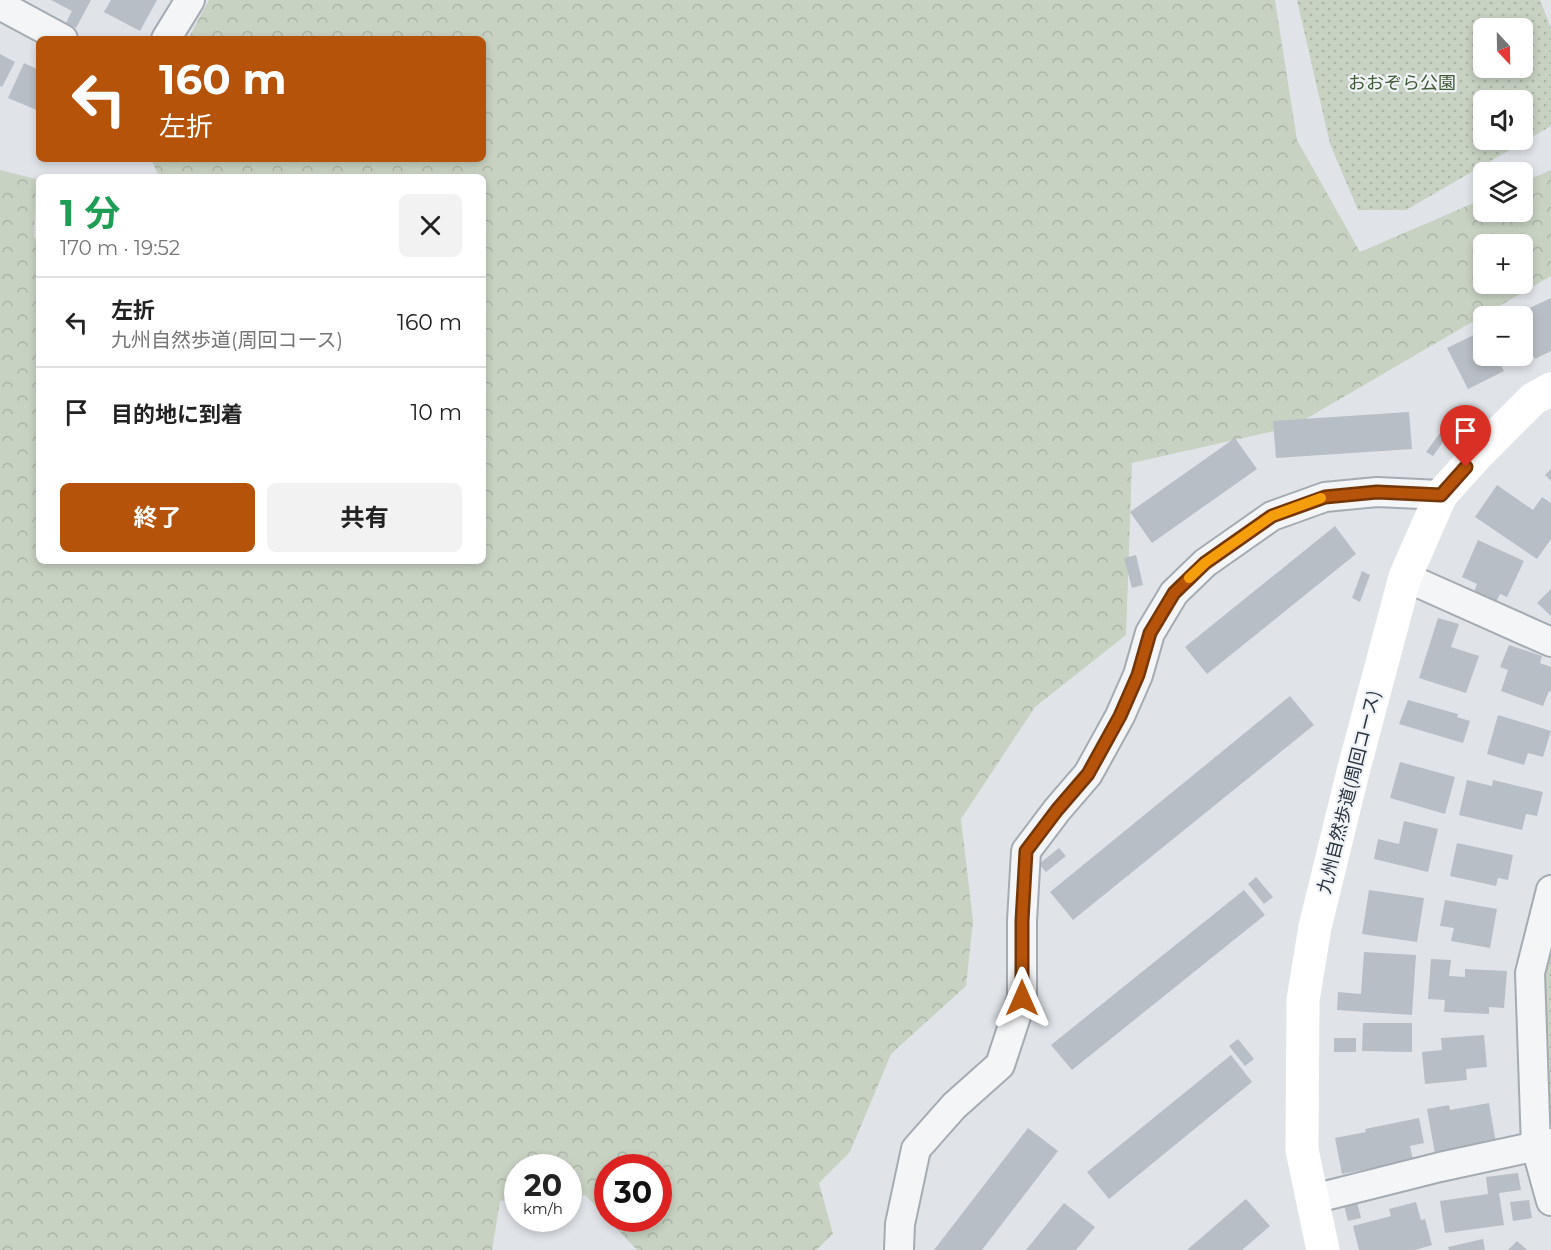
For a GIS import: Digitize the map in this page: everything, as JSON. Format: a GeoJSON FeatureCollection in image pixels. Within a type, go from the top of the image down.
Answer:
{"type":"FeatureCollection","features":[{"type":"Feature","properties":{"kind":"street"},"geometry":{"type":"LineString","coordinates":[[168,36],[189,0]]}},
{"type":"Feature","properties":{"kind":"street"},"geometry":{"type":"LineString","coordinates":[[0,5],[57,36]]}},
{"type":"Feature","properties":{"kind":"street","name":"九州自然歩道(周回コース)"},"geometry":{"type":"LineString","coordinates":[[1317,1247],[1313,1198],[1302,1150],[1303,1000],[1315,927],[1336,839],[1405,577],[1441,495],[1533,399],[1551,389]]}},
{"type":"Feature","properties":{"kind":"street"},"geometry":{"type":"LineString","coordinates":[[899,1250],[900,1224],[916,1149],[954,1106],[1000,1065],[1022,998],[1022,921],[1026,851],[1088,774],[1120,716],[1138,675],[1150,633],[1174,593],[1205,563],[1272,516],[1325,497],[1377,492],[1441,495]]}},
{"type":"Feature","properties":{"kind":"street"},"geometry":{"type":"LineString","coordinates":[[1405,577],[1551,642]]}},
{"type":"Feature","properties":{"kind":"street"},"geometry":{"type":"LineString","coordinates":[[1551,890],[1530,973],[1544,1145],[1551,1201]]}},
{"type":"Feature","properties":{"kind":"street"},"geometry":{"type":"LineString","coordinates":[[1313,1198],[1440,1167],[1544,1145]]}},
{"type":"Feature","properties":{"kind":"green space"},"geometry":{"type":"Polygon","coordinates":[[[209,0],[1275,0],[1297,140],[1360,252],[1473,203],[1473,222],[1533,222],[1533,178],[1551,170],[1551,276],[1533,286],[1533,234],[1473,234],[1473,294],[1520,294],[1500,306],[1473,306],[1473,321],[1292,427],[1132,463],[1126,635],[1035,707],[961,819],[973,921],[966,986],[891,1054],[850,1152],[819,1183],[833,1234],[816,1250],[637,1250],[620,1232],[672,1232],[672,1154],[594,1154],[594,1205],[585,1195],[582,1195],[582,1154],[504,1154],[504,1201],[500,1201],[492,1250],[0,1250],[0,170],[36,179],[34,237],[36,239],[36,564],[486,564],[486,174],[158,174],[152,162],[486,162],[486,36],[190,36],[209,0]]]}},
{"type":"Feature","properties":{"kind":"green space","name":"おおぞら公園"},"geometry":{"type":"Polygon","coordinates":[[[1297,0],[1540,0],[1551,28],[1551,126],[1533,136],[1533,90],[1473,90],[1473,150],[1510,150],[1489,162],[1473,162],[1473,171],[1406,210],[1358,210],[1330,144],[1297,0]]]}},
{"type":"Feature","properties":{"kind":"green space"},"geometry":{"type":"Polygon","coordinates":[[[1551,952],[1551,1129],[1545,1111],[1545,978],[1551,952]]]}},
{"type":"Feature","properties":{"kind":"building"},"geometry":{"type":"Polygon","coordinates":[[[51,0],[91,0],[76,28],[66,23],[72,11],[51,0]]]}},
{"type":"Feature","properties":{"kind":"building"},"geometry":{"type":"Polygon","coordinates":[[[111,0],[157,0],[140,31],[104,12],[111,0]]]}},
{"type":"Feature","properties":{"kind":"building"},"geometry":{"type":"Polygon","coordinates":[[[0,54],[15,62],[2,87],[0,86],[0,54]]]}},
{"type":"Feature","properties":{"kind":"building"},"geometry":{"type":"Polygon","coordinates":[[[24,63],[36,69],[36,110],[8,98],[24,63]]]}},
{"type":"Feature","properties":{"kind":"building"},"geometry":{"type":"Polygon","coordinates":[[[1551,298],[1551,351],[1535,359],[1533,356],[1533,307],[1551,298]]]}},
{"type":"Feature","properties":{"kind":"building"},"geometry":{"type":"Polygon","coordinates":[[[1473,335],[1473,366],[1501,366],[1504,371],[1468,389],[1447,348],[1473,335]]]}},
{"type":"Feature","properties":{"kind":"building"},"geometry":{"type":"Polygon","coordinates":[[[1409,412],[1412,449],[1276,458],[1273,421],[1409,412]]]}},
{"type":"Feature","properties":{"kind":"building"},"geometry":{"type":"Polygon","coordinates":[[[1445,426],[1451,431],[1433,456],[1426,452],[1445,426]]]}},
{"type":"Feature","properties":{"kind":"building"},"geometry":{"type":"Polygon","coordinates":[[[1235,438],[1257,469],[1152,543],[1130,512],[1235,438]]]}},
{"type":"Feature","properties":{"kind":"building"},"geometry":{"type":"Polygon","coordinates":[[[1551,469],[1551,481],[1545,475],[1551,469]]]}},
{"type":"Feature","properties":{"kind":"building"},"geometry":{"type":"Polygon","coordinates":[[[1497,485],[1533,510],[1542,497],[1551,503],[1551,539],[1537,559],[1475,517],[1497,485]]]}},
{"type":"Feature","properties":{"kind":"building"},"geometry":{"type":"Polygon","coordinates":[[[1335,526],[1356,554],[1207,674],[1185,647],[1335,526]]]}},
{"type":"Feature","properties":{"kind":"building"},"geometry":{"type":"Polygon","coordinates":[[[1478,540],[1524,561],[1507,597],[1500,594],[1496,602],[1474,592],[1477,584],[1462,577],[1478,540]]]}},
{"type":"Feature","properties":{"kind":"building"},"geometry":{"type":"Polygon","coordinates":[[[1136,555],[1143,585],[1132,588],[1124,558],[1136,555]]]}},
{"type":"Feature","properties":{"kind":"building"},"geometry":{"type":"Polygon","coordinates":[[[1362,571],[1370,575],[1360,602],[1352,598],[1362,571]]]}},
{"type":"Feature","properties":{"kind":"building"},"geometry":{"type":"Polygon","coordinates":[[[1551,589],[1551,616],[1537,603],[1551,589]]]}},
{"type":"Feature","properties":{"kind":"building"},"geometry":{"type":"Polygon","coordinates":[[[1438,618],[1459,624],[1451,647],[1479,656],[1466,693],[1419,678],[1438,618]]]}},
{"type":"Feature","properties":{"kind":"building"},"geometry":{"type":"Polygon","coordinates":[[[1509,645],[1542,656],[1540,663],[1551,667],[1551,692],[1549,691],[1543,706],[1501,691],[1508,670],[1500,667],[1509,645]]]}},
{"type":"Feature","properties":{"kind":"building"},"geometry":{"type":"Polygon","coordinates":[[[1290,696],[1314,725],[1073,920],[1050,892],[1290,696]]]}},
{"type":"Feature","properties":{"kind":"building"},"geometry":{"type":"Polygon","coordinates":[[[1408,700],[1458,714],[1457,717],[1470,721],[1463,743],[1399,724],[1408,700]]]}},
{"type":"Feature","properties":{"kind":"building"},"geometry":{"type":"Polygon","coordinates":[[[1498,715],[1551,731],[1543,757],[1528,753],[1524,765],[1487,754],[1498,715]]]}},
{"type":"Feature","properties":{"kind":"building"},"geometry":{"type":"Polygon","coordinates":[[[1400,762],[1455,777],[1445,814],[1390,798],[1400,762]]]}},
{"type":"Feature","properties":{"kind":"building"},"geometry":{"type":"Polygon","coordinates":[[[1467,780],[1492,786],[1493,780],[1543,792],[1537,816],[1526,814],[1522,830],[1459,815],[1467,780]]]}},
{"type":"Feature","properties":{"kind":"building"},"geometry":{"type":"Polygon","coordinates":[[[1404,821],[1438,829],[1428,872],[1374,859],[1378,839],[1399,844],[1404,821]]]}},
{"type":"Feature","properties":{"kind":"building"},"geometry":{"type":"Polygon","coordinates":[[[1457,843],[1513,855],[1508,880],[1498,878],[1496,886],[1450,876],[1457,843]]]}},
{"type":"Feature","properties":{"kind":"building"},"geometry":{"type":"Polygon","coordinates":[[[1059,848],[1066,856],[1046,872],[1039,864],[1059,848]]]}},
{"type":"Feature","properties":{"kind":"building"},"geometry":{"type":"Polygon","coordinates":[[[1256,877],[1273,897],[1264,904],[1248,884],[1256,877]]]}},
{"type":"Feature","properties":{"kind":"building"},"geometry":{"type":"Polygon","coordinates":[[[1244,890],[1265,915],[1072,1070],[1051,1045],[1244,890]]]}},
{"type":"Feature","properties":{"kind":"building"},"geometry":{"type":"Polygon","coordinates":[[[1369,890],[1424,898],[1417,942],[1362,934],[1369,890]]]}},
{"type":"Feature","properties":{"kind":"building"},"geometry":{"type":"Polygon","coordinates":[[[1445,900],[1497,909],[1490,948],[1451,941],[1454,928],[1440,926],[1445,900]]]}},
{"type":"Feature","properties":{"kind":"building"},"geometry":{"type":"Polygon","coordinates":[[[1364,952],[1416,955],[1412,1015],[1337,1010],[1338,992],[1361,994],[1364,952]]]}},
{"type":"Feature","properties":{"kind":"building"},"geometry":{"type":"Polygon","coordinates":[[[1431,959],[1451,960],[1449,976],[1465,977],[1465,969],[1507,971],[1504,1008],[1489,1007],[1489,1014],[1444,1012],[1445,1000],[1428,999],[1431,959]]]}},
{"type":"Feature","properties":{"kind":"building"},"geometry":{"type":"Polygon","coordinates":[[[1363,1023],[1412,1023],[1412,1052],[1362,1051],[1363,1023]]]}},
{"type":"Feature","properties":{"kind":"building"},"geometry":{"type":"Polygon","coordinates":[[[1484,1035],[1487,1067],[1466,1069],[1467,1080],[1425,1084],[1422,1052],[1442,1050],[1441,1038],[1484,1035]]]}},
{"type":"Feature","properties":{"kind":"building"},"geometry":{"type":"Polygon","coordinates":[[[1334,1038],[1356,1038],[1356,1052],[1334,1052],[1334,1038]]]}},
{"type":"Feature","properties":{"kind":"building"},"geometry":{"type":"Polygon","coordinates":[[[1238,1039],[1254,1059],[1245,1066],[1229,1046],[1238,1039]]]}},
{"type":"Feature","properties":{"kind":"building"},"geometry":{"type":"Polygon","coordinates":[[[1231,1055],[1252,1082],[1109,1199],[1087,1172],[1231,1055]]]}},
{"type":"Feature","properties":{"kind":"building"},"geometry":{"type":"Polygon","coordinates":[[[1489,1103],[1496,1143],[1435,1154],[1427,1109],[1449,1105],[1450,1110],[1489,1103]]]}},
{"type":"Feature","properties":{"kind":"building"},"geometry":{"type":"Polygon","coordinates":[[[1419,1118],[1424,1143],[1410,1146],[1413,1160],[1342,1174],[1335,1138],[1366,1132],[1365,1129],[1419,1118]]]}},
{"type":"Feature","properties":{"kind":"building"},"geometry":{"type":"Polygon","coordinates":[[[1028,1128],[1058,1151],[982,1250],[934,1250],[1028,1128]]]}},
{"type":"Feature","properties":{"kind":"building"},"geometry":{"type":"Polygon","coordinates":[[[1518,1173],[1521,1190],[1499,1193],[1504,1225],[1445,1233],[1440,1201],[1488,1194],[1486,1177],[1518,1173]]]}},
{"type":"Feature","properties":{"kind":"building"},"geometry":{"type":"Polygon","coordinates":[[[1356,1198],[1361,1218],[1348,1221],[1343,1201],[1356,1198]]]}},
{"type":"Feature","properties":{"kind":"building"},"geometry":{"type":"Polygon","coordinates":[[[1246,1199],[1270,1226],[1242,1250],[1187,1250],[1246,1199]]]}},
{"type":"Feature","properties":{"kind":"building"},"geometry":{"type":"Polygon","coordinates":[[[1529,1200],[1532,1218],[1513,1221],[1510,1202],[1529,1200]]]}},
{"type":"Feature","properties":{"kind":"building"},"geometry":{"type":"Polygon","coordinates":[[[1416,1202],[1421,1220],[1425,1219],[1432,1245],[1415,1250],[1359,1250],[1353,1226],[1391,1216],[1389,1209],[1416,1202]]]}},
{"type":"Feature","properties":{"kind":"building"},"geometry":{"type":"Polygon","coordinates":[[[1064,1203],[1095,1227],[1076,1250],[1026,1250],[1064,1203]]]}},
{"type":"Feature","properties":{"kind":"building"},"geometry":{"type":"Polygon","coordinates":[[[1483,1239],[1485,1250],[1449,1250],[1448,1247],[1483,1239]]]}},
{"type":"Feature","properties":{"kind":"building"},"geometry":{"type":"Polygon","coordinates":[[[1517,1241],[1527,1250],[1508,1250],[1517,1241]]]}},
{"type":"Feature","properties":{"kind":"slow traffic"},"geometry":{"type":"LineString","coordinates":[[1189,578],[1205,563],[1272,516],[1321,498]]}},
{"type":"Feature","properties":{"kind":"route"},"geometry":{"type":"LineString","coordinates":[[1022,998],[1022,921],[1026,851],[1088,774],[1120,716],[1138,675],[1150,633],[1174,593],[1205,563],[1272,516],[1325,497],[1377,492],[1441,495],[1466,467]]}}]}
